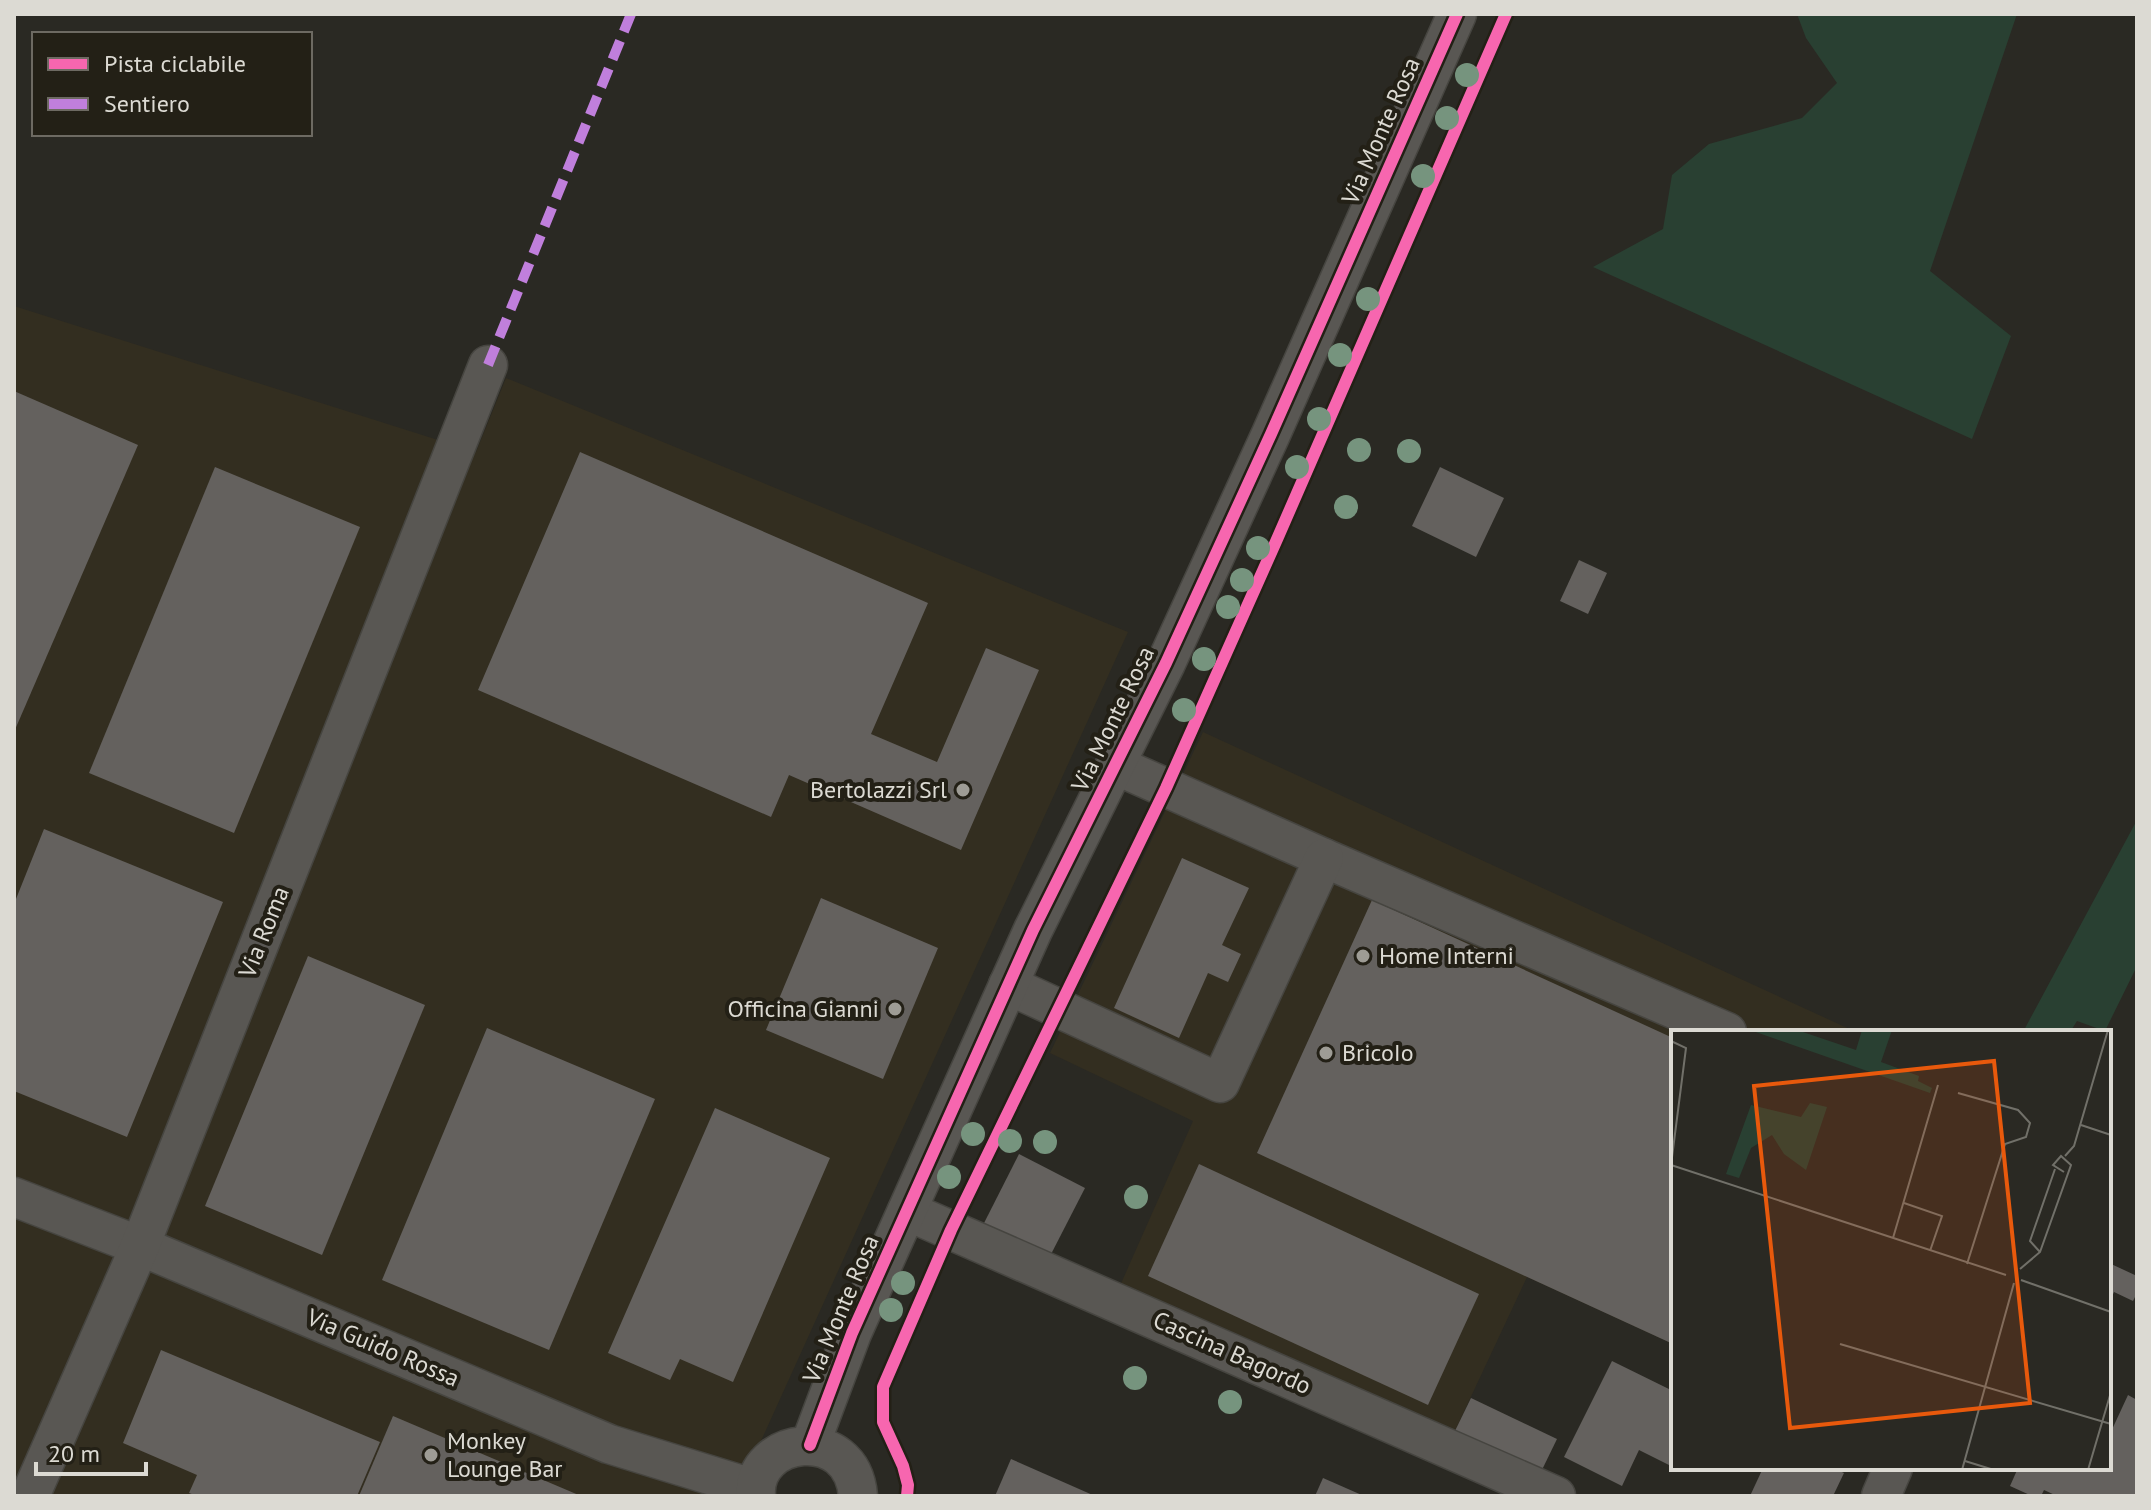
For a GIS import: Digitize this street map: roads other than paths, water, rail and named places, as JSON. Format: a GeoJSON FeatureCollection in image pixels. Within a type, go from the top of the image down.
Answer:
{"type":"FeatureCollection","features":[{"type":"Feature","properties":{"kind":"street","name":"Via Monte Rosa"},"geometry":{"type":"LineString","coordinates":[[810,1445],[852,1333],[1008,985],[1166,663],[1457,14]]}},
{"type":"Feature","properties":{"kind":"street","name":"Via Roma"},"geometry":{"type":"LineString","coordinates":[[30,1496],[140,1246],[488,365]]}},
{"type":"Feature","properties":{"kind":"street"},"geometry":{"type":"LineString","coordinates":[[1115,765],[1722,1030]]}},
{"type":"Feature","properties":{"kind":"street"},"geometry":{"type":"LineString","coordinates":[[1008,985],[1220,1083],[1324,858]]}},
{"type":"Feature","properties":{"kind":"street","name":"Via Guido Rossa"},"geometry":{"type":"LineString","coordinates":[[14,1197],[140,1246],[609,1444],[755,1493]]}},
{"type":"Feature","properties":{"kind":"street","name":"Cascina Bagordo"},"geometry":{"type":"LineString","coordinates":[[907,1211],[1556,1496]]}},
{"type":"Feature","properties":{"kind":"street"},"geometry":{"type":"LineString","coordinates":[[755,1493],[760,1473],[773,1457],[790,1447],[810,1445],[831,1450],[848,1464],[857,1483],[858,1496]]}},
{"type":"Feature","properties":{"kind":"street"},"geometry":{"type":"LineString","coordinates":[[1881,1496],[1892,1470]]}},
{"type":"Feature","properties":{"kind":"place","name":"Bertolazzi Srl"},"geometry":{"type":"Point","coordinates":[963,790]}},
{"type":"Feature","properties":{"kind":"place","name":"Home Interni"},"geometry":{"type":"Point","coordinates":[1363,956]}},
{"type":"Feature","properties":{"kind":"place","name":"Officina Gianni"},"geometry":{"type":"Point","coordinates":[895,1009]}},
{"type":"Feature","properties":{"kind":"place","name":"BricoIo"},"geometry":{"type":"Point","coordinates":[1326,1053]}},
{"type":"Feature","properties":{"kind":"place","name":"Monkey Lounge Bar"},"geometry":{"type":"Point","coordinates":[431,1455]}}]}
